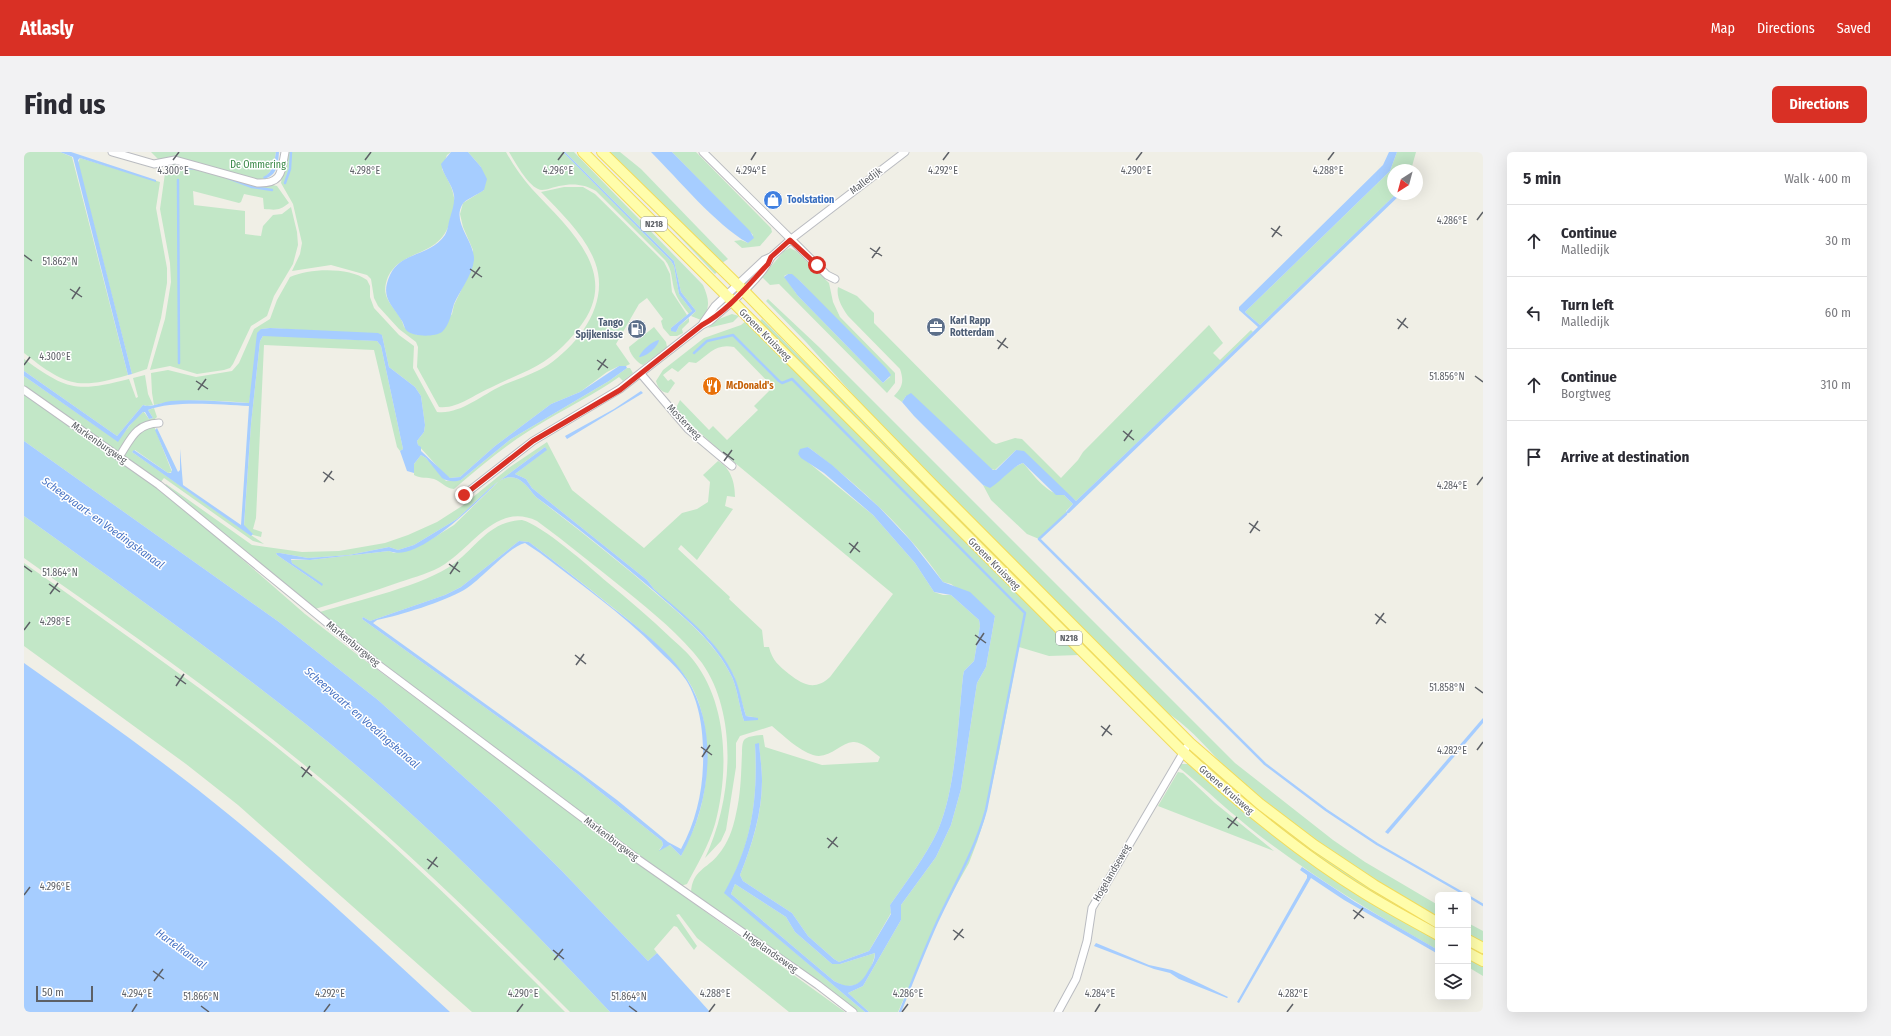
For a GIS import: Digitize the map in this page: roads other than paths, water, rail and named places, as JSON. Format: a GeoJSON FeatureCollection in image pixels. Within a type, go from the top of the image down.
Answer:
{"type":"FeatureCollection","features":[{"type":"Feature","properties":{"kind":"main road","name":"Groene Kruisweg"},"geometry":{"type":"LineString","coordinates":[[583,152],[728,299],[1183,752],[1220,786],[1296,847],[1364,893],[1435,934]]}},
{"type":"Feature","properties":{"kind":"main road","name":"Groene Kruisweg"},"geometry":{"type":"LineString","coordinates":[[602,152],[660,211],[740,287],[932,484],[1190,743],[1260,804],[1314,845],[1374,885],[1435,921]]}},
{"type":"Feature","properties":{"kind":"main road"},"geometry":{"type":"LineString","coordinates":[[1471,942],[1483,948]]}},
{"type":"Feature","properties":{"kind":"main road"},"geometry":{"type":"LineString","coordinates":[[1471,955],[1483,961]]}},
{"type":"Feature","properties":{"kind":"street"},"geometry":{"type":"LineString","coordinates":[[112,152],[154,164],[175,160],[257,183],[268,184],[275,181],[281,174],[285,152]]}},
{"type":"Feature","properties":{"kind":"street"},"geometry":{"type":"LineString","coordinates":[[703,152],[790,240],[827,275],[835,279]]}},
{"type":"Feature","properties":{"kind":"street","name":"Malledijk"},"geometry":{"type":"LineString","coordinates":[[464,495],[533,441],[588,410],[641,374],[702,325],[710,321],[764,260],[771,257],[790,240],[905,152]]}},
{"type":"Feature","properties":{"kind":"street","name":"Mosterweg"},"geometry":{"type":"LineString","coordinates":[[641,374],[688,429],[732,466]]}},
{"type":"Feature","properties":{"kind":"street","name":"Markenburgweg"},"geometry":{"type":"LineString","coordinates":[[24,390],[119,457],[187,508],[376,663],[685,894]]}},
{"type":"Feature","properties":{"kind":"street"},"geometry":{"type":"LineString","coordinates":[[119,457],[139,428],[148,424],[159,423]]}},
{"type":"Feature","properties":{"kind":"street","name":"Hogelandseweg"},"geometry":{"type":"LineString","coordinates":[[1058,1012],[1076,979],[1087,941],[1092,908],[1183,752],[1190,743]]}},
{"type":"Feature","properties":{"kind":"street","name":"Hogelandseweg"},"geometry":{"type":"LineString","coordinates":[[685,894],[818,985],[853,1012]]}},
{"type":"Feature","properties":{"kind":"water"},"geometry":{"type":"Polygon","coordinates":[[[60,152],[71,152],[156,180],[156,182],[80,158],[78,160],[132,374],[128,375],[73,157],[60,152]]]}},
{"type":"Feature","properties":{"kind":"water"},"geometry":{"type":"Polygon","coordinates":[[[276,152],[279,152],[275,172],[264,179],[263,177],[269,173],[273,167],[276,152]]]}},
{"type":"Feature","properties":{"kind":"water"},"geometry":{"type":"Polygon","coordinates":[[[451,152],[468,152],[481,167],[487,179],[484,190],[464,203],[460,212],[462,226],[473,253],[474,260],[471,272],[454,304],[450,319],[445,329],[439,334],[424,336],[410,333],[406,330],[402,321],[388,300],[386,289],[390,275],[401,262],[432,247],[439,242],[446,233],[453,207],[454,195],[441,164],[451,152]]]}},
{"type":"Feature","properties":{"kind":"water"},"geometry":{"type":"Polygon","coordinates":[[[563,152],[565,152],[674,261],[681,292],[696,311],[679,326],[676,332],[671,331],[671,328],[692,311],[679,294],[674,266],[671,261],[563,152]]]}},
{"type":"Feature","properties":{"kind":"water"},"geometry":{"type":"Polygon","coordinates":[[[651,152],[672,152],[750,231],[754,238],[748,243],[723,225],[651,152]]]}},
{"type":"Feature","properties":{"kind":"water"},"geometry":{"type":"Polygon","coordinates":[[[1389,152],[1397,152],[1393,164],[1387,164],[1387,174],[1245,312],[1260,325],[1390,200],[1395,200],[1069,513],[1066,514],[1066,512],[1073,504],[1064,495],[1056,495],[1023,463],[990,488],[983,485],[902,402],[906,396],[911,393],[993,470],[996,470],[1016,450],[1024,451],[1076,501],[1258,327],[1239,310],[1239,307],[1383,165],[1389,152]]]}},
{"type":"Feature","properties":{"kind":"water"},"geometry":{"type":"Polygon","coordinates":[[[788,274],[792,274],[800,281],[886,368],[891,375],[883,383],[798,296],[784,277],[788,274]]]}},
{"type":"Feature","properties":{"kind":"water"},"geometry":{"type":"Polygon","coordinates":[[[270,328],[378,333],[382,335],[389,367],[415,387],[421,396],[425,425],[424,432],[417,441],[418,445],[421,447],[421,451],[450,478],[460,477],[495,446],[551,404],[580,392],[619,366],[626,366],[627,368],[609,381],[511,439],[461,480],[452,481],[442,478],[426,458],[421,455],[414,464],[414,473],[407,471],[400,451],[403,449],[381,346],[377,341],[263,336],[260,341],[251,424],[244,525],[253,534],[251,536],[132,452],[134,450],[168,473],[171,473],[172,470],[155,430],[157,428],[178,472],[180,470],[180,449],[183,485],[241,525],[249,406],[184,404],[148,410],[153,418],[149,419],[145,412],[143,412],[129,426],[118,442],[24,376],[24,371],[117,436],[143,405],[149,406],[180,400],[249,403],[257,333],[261,329],[270,328]]]}},
{"type":"Feature","properties":{"kind":"water"},"geometry":{"type":"Polygon","coordinates":[[[659,340],[651,351],[642,357],[639,357],[647,347],[653,342],[659,340]]]}},
{"type":"Feature","properties":{"kind":"water"},"geometry":{"type":"Polygon","coordinates":[[[641,391],[643,393],[567,439],[565,436],[614,409],[641,391]]]}},
{"type":"Feature","properties":{"kind":"water","name":"Scheepvaart- en Voedingskanaal"},"geometry":{"type":"Polygon","coordinates":[[[24,441],[279,622],[378,700],[495,805],[561,870],[648,961],[657,953],[710,1012],[610,1012],[538,936],[464,863],[387,792],[347,758],[237,671],[24,516],[24,441]]]}},
{"type":"Feature","properties":{"kind":"water"},"geometry":{"type":"Polygon","coordinates":[[[545,447],[547,450],[515,474],[526,479],[532,488],[647,580],[654,589],[688,618],[710,640],[720,652],[735,678],[746,716],[758,718],[758,720],[744,721],[734,682],[725,664],[717,652],[686,619],[610,554],[536,497],[520,480],[511,477],[499,481],[545,447]]]}},
{"type":"Feature","properties":{"kind":"water"},"geometry":{"type":"Polygon","coordinates":[[[808,447],[832,465],[879,507],[911,541],[943,582],[970,592],[995,616],[986,667],[977,683],[961,789],[951,825],[936,857],[901,905],[901,920],[863,986],[848,993],[869,1012],[865,1012],[724,893],[741,857],[751,821],[755,784],[755,744],[759,743],[762,771],[762,793],[756,829],[740,875],[743,881],[792,913],[808,936],[839,962],[869,951],[891,914],[890,905],[928,849],[938,830],[944,813],[953,775],[963,676],[964,671],[974,661],[980,626],[979,620],[951,595],[934,592],[915,563],[873,515],[824,473],[801,458],[798,454],[800,449],[808,447]],[[735,884],[731,894],[834,981],[850,986],[862,980],[873,962],[875,953],[840,964],[832,964],[795,932],[786,917],[735,884]]]}},
{"type":"Feature","properties":{"kind":"water"},"geometry":{"type":"Polygon","coordinates":[[[499,481],[463,515],[447,528],[431,540],[416,548],[401,553],[389,551],[310,560],[291,559],[292,563],[323,584],[322,586],[276,553],[308,558],[349,555],[389,547],[398,550],[414,545],[457,519],[499,481]]]}},
{"type":"Feature","properties":{"kind":"water"},"geometry":{"type":"Polygon","coordinates":[[[519,541],[529,542],[640,629],[671,658],[687,679],[697,699],[704,721],[707,744],[707,768],[699,814],[691,836],[681,856],[670,845],[659,851],[663,845],[662,841],[579,775],[362,619],[363,617],[370,621],[445,595],[461,587],[519,541]],[[525,543],[511,551],[471,585],[455,595],[398,615],[377,620],[373,623],[581,773],[617,800],[668,842],[681,849],[694,819],[702,776],[702,732],[698,710],[691,689],[676,668],[630,623],[525,543]]]}},
{"type":"Feature","properties":{"kind":"water","name":"Hartelkanaal"},"geometry":{"type":"Polygon","coordinates":[[[24,663],[156,758],[233,818],[316,889],[450,1012],[24,1012],[24,663]]]}},
{"type":"Feature","properties":{"kind":"water"},"geometry":{"type":"Polygon","coordinates":[[[1483,718],[1483,723],[1388,834],[1385,832],[1483,718]]]}},
{"type":"Feature","properties":{"kind":"water"},"geometry":{"type":"Polygon","coordinates":[[[1302,867],[1355,902],[1435,948],[1435,952],[1344,900],[1311,878],[1239,1003],[1237,1002],[1307,878],[1307,875],[1300,870],[1302,867]]]}},
{"type":"Feature","properties":{"kind":"water"},"geometry":{"type":"Polygon","coordinates":[[[1096,943],[1149,965],[1172,970],[1228,997],[1227,998],[1179,979],[1170,973],[1154,969],[1094,946],[1096,943]]]}},
{"type":"Feature","properties":{"kind":"waterway"},"geometry":{"type":"LineString","coordinates":[[285,183],[290,169],[291,152]]}},
{"type":"Feature","properties":{"kind":"waterway"},"geometry":{"type":"LineString","coordinates":[[179,167],[197,169]]}},
{"type":"Feature","properties":{"kind":"waterway"},"geometry":{"type":"LineString","coordinates":[[228,178],[252,187],[272,190]]}},
{"type":"Feature","properties":{"kind":"waterway"},"geometry":{"type":"LineString","coordinates":[[178,180],[179,363]]}},
{"type":"Feature","properties":{"kind":"waterway"},"geometry":{"type":"LineString","coordinates":[[694,353],[707,341],[733,335],[779,381],[782,383],[792,379],[1025,613],[986,810],[981,826],[964,868],[932,933],[900,1012]]}},
{"type":"Feature","properties":{"kind":"waterway"},"geometry":{"type":"LineString","coordinates":[[1066,514],[1039,539],[1265,764],[1326,810],[1377,844],[1461,892]]}},
{"type":"Feature","properties":{"kind":"waterway"},"geometry":{"type":"LineString","coordinates":[[1471,898],[1483,905]]}},
{"type":"Feature","properties":{"kind":"place","name":"Toolstation"},"geometry":{"type":"Point","coordinates":[773,200]}},
{"type":"Feature","properties":{"kind":"place","name":"Karl Rapp Rotterdam"},"geometry":{"type":"Point","coordinates":[936,327]}},
{"type":"Feature","properties":{"kind":"place","name":"Tango Spijkenisse"},"geometry":{"type":"Point","coordinates":[637,329]}},
{"type":"Feature","properties":{"kind":"place","name":"McDonald's"},"geometry":{"type":"Point","coordinates":[712,386]}},
{"type":"Feature","properties":{"kind":"park label","name":"De Ommering"},"geometry":{"type":"Point","coordinates":[258,165]}}]}
